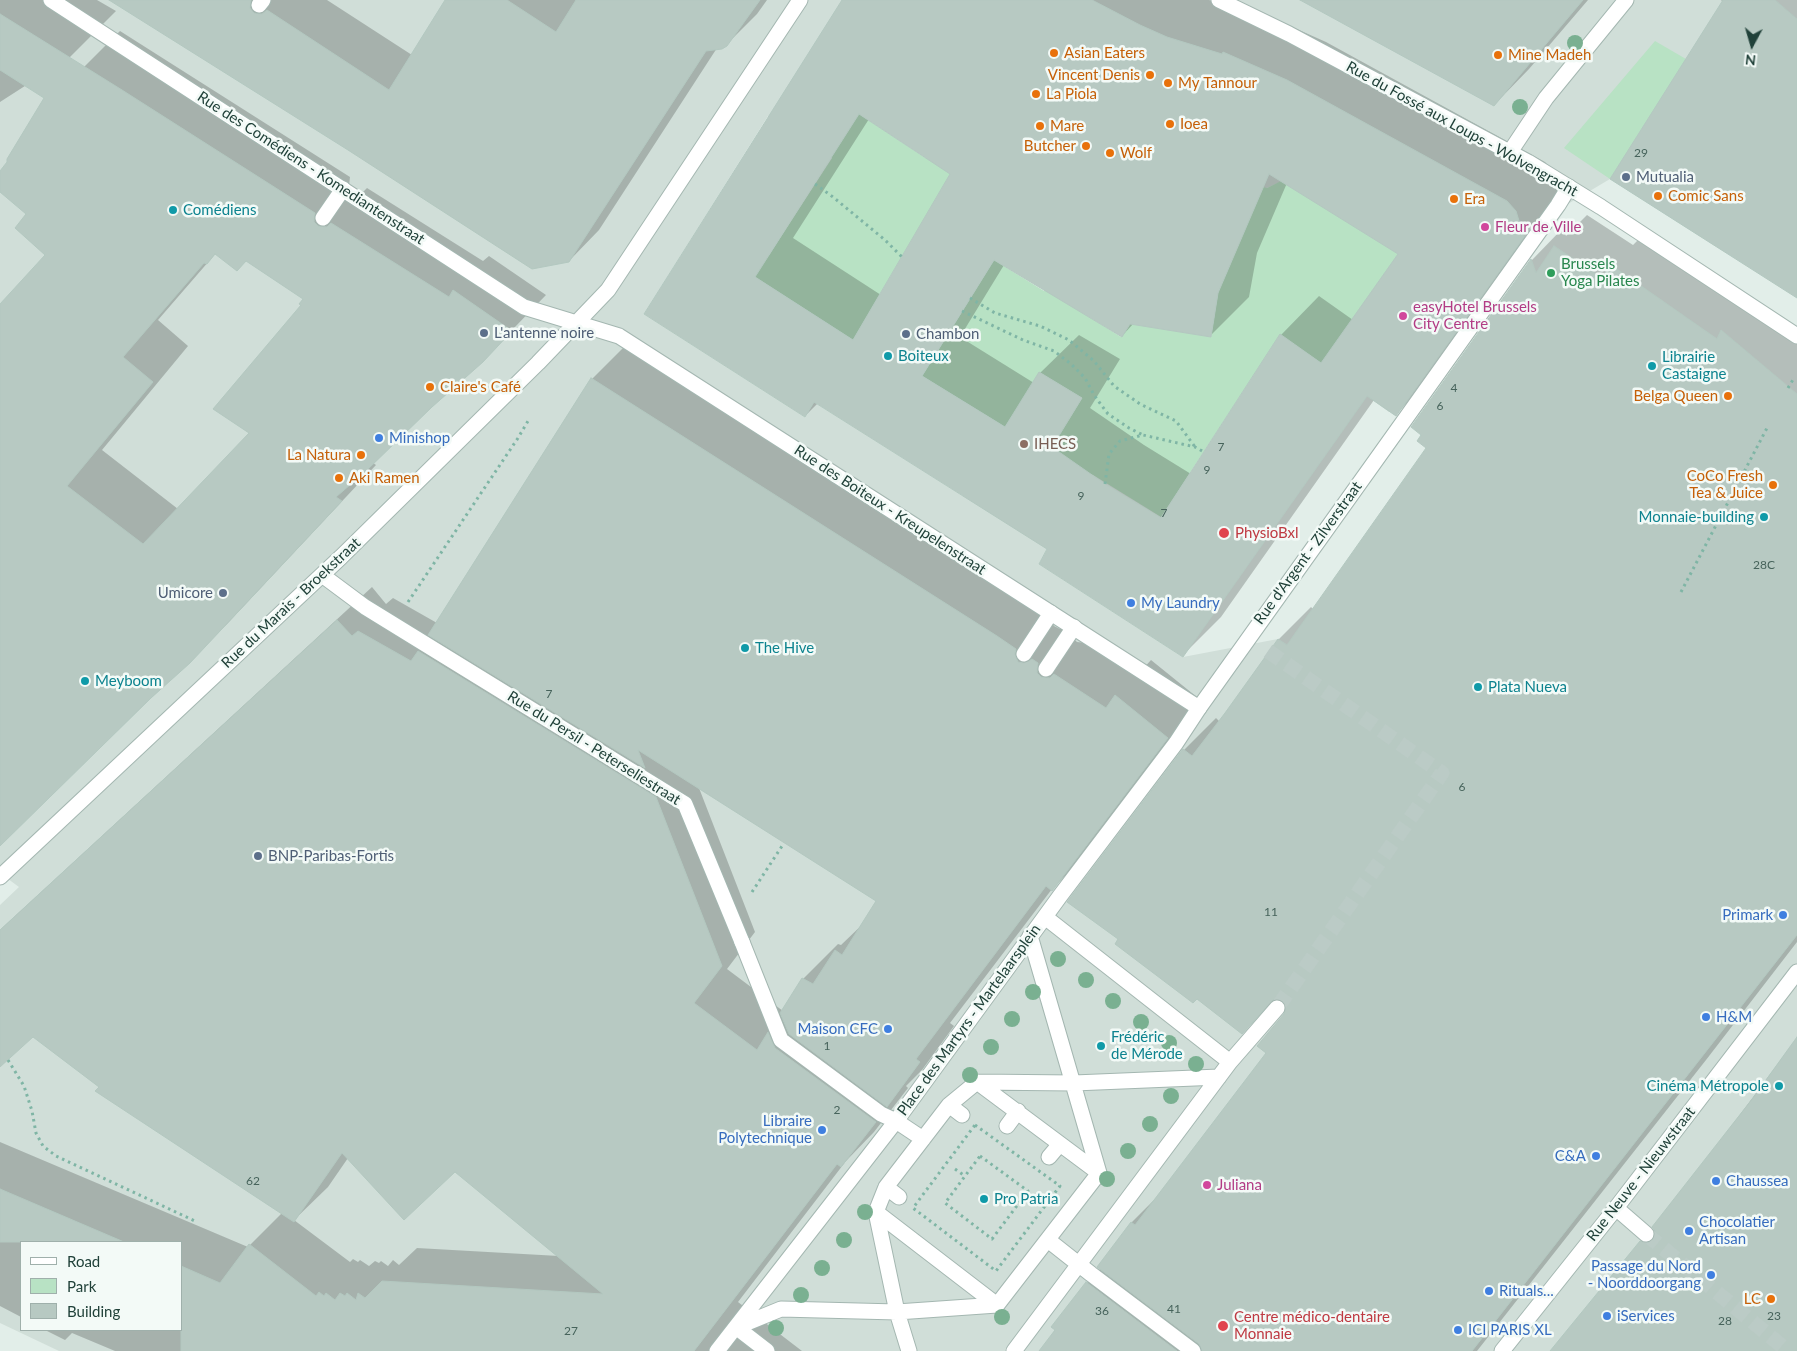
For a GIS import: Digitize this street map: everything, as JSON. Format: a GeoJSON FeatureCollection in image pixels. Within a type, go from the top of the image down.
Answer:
{"type":"FeatureCollection","features":[{"type":"Feature","properties":{"kind":"street","name":"Rue des Comédiens - Komediantenstraat"},"geometry":{"type":"LineString","coordinates":[[51,0],[524,307],[576,323]]}},
{"type":"Feature","properties":{"kind":"street","name":"Rue du Marais - Broekstraat"},"geometry":{"type":"LineString","coordinates":[[0,877],[322,575],[538,363],[608,290],[800,0]]}},
{"type":"Feature","properties":{"kind":"street","name":"Rue du Fossé aux Loups - Wolvengracht"},"geometry":{"type":"LineString","coordinates":[[1219,0],[1289,34],[1510,152],[1569,187],[1797,336]]}},
{"type":"Feature","properties":{"kind":"street"},"geometry":{"type":"LineString","coordinates":[[1510,152],[1546,98],[1626,0]]}},
{"type":"Feature","properties":{"kind":"street","name":"Rue d'Argent - Zilverstraat"},"geometry":{"type":"LineString","coordinates":[[1045,916],[1176,742],[1569,187]]}},
{"type":"Feature","properties":{"kind":"street"},"geometry":{"type":"LineString","coordinates":[[324,218],[343,189]]}},
{"type":"Feature","properties":{"kind":"street","name":"Rue des Boiteux - Kreupelenstraat"},"geometry":{"type":"LineString","coordinates":[[576,323],[620,336],[1199,708]]}},
{"type":"Feature","properties":{"kind":"street","name":"Rue du Persil - Peterseliestraat"},"geometry":{"type":"LineString","coordinates":[[322,575],[366,607],[685,804],[781,1040],[881,1114],[896,1121],[923,1139]]}},
{"type":"Feature","properties":{"kind":"street"},"geometry":{"type":"LineString","coordinates":[[1024,654],[1050,613]]}},
{"type":"Feature","properties":{"kind":"street"},"geometry":{"type":"LineString","coordinates":[[1046,669],[1074,627]]}},
{"type":"Feature","properties":{"kind":"street","name":"Place des Martyrs - Martelaarsplein"},"geometry":{"type":"LineString","coordinates":[[717,1351],[896,1121],[1045,916],[1230,1062]]}},
{"type":"Feature","properties":{"kind":"street"},"geometry":{"type":"LineString","coordinates":[[1030,936],[1099,1173]]}},
{"type":"Feature","properties":{"kind":"street","name":"Rue Neuve - Nieuwstraat"},"geometry":{"type":"LineString","coordinates":[[1502,1351],[1616,1208],[1797,972]]}},
{"type":"Feature","properties":{"kind":"street"},"geometry":{"type":"LineString","coordinates":[[1014,1351],[1230,1062],[1277,1008]]}},
{"type":"Feature","properties":{"kind":"street"},"geometry":{"type":"LineString","coordinates":[[909,1351],[897,1312],[876,1212],[886,1187],[906,1169],[923,1139],[941,1123],[949,1105],[977,1082],[1074,1083],[1219,1077]]}},
{"type":"Feature","properties":{"kind":"street"},"geometry":{"type":"LineString","coordinates":[[977,1082],[1099,1173]]}},
{"type":"Feature","properties":{"kind":"street"},"geometry":{"type":"LineString","coordinates":[[949,1105],[962,1115]]}},
{"type":"Feature","properties":{"kind":"street"},"geometry":{"type":"LineString","coordinates":[[1007,1126],[1018,1111]]}},
{"type":"Feature","properties":{"kind":"street"},"geometry":{"type":"LineString","coordinates":[[1049,1157],[1060,1144]]}},
{"type":"Feature","properties":{"kind":"street"},"geometry":{"type":"LineString","coordinates":[[998,1305],[1027,1261],[1048,1240],[1059,1219],[1099,1173]]}},
{"type":"Feature","properties":{"kind":"street"},"geometry":{"type":"LineString","coordinates":[[886,1187],[899,1197]]}},
{"type":"Feature","properties":{"kind":"street"},"geometry":{"type":"LineString","coordinates":[[1616,1208],[1646,1234]]}},
{"type":"Feature","properties":{"kind":"street"},"geometry":{"type":"LineString","coordinates":[[876,1212],[922,1240],[963,1271],[998,1305]]}},
{"type":"Feature","properties":{"kind":"street"},"geometry":{"type":"LineString","coordinates":[[1048,1240],[1193,1351]]}},
{"type":"Feature","properties":{"kind":"street"},"geometry":{"type":"LineString","coordinates":[[736,1327],[781,1309],[897,1312],[998,1305]]}},
{"type":"Feature","properties":{"kind":"street"},"geometry":{"type":"LineString","coordinates":[[736,1327],[767,1351]]}},
{"type":"Feature","properties":{"kind":"path"},"geometry":{"type":"LineString","coordinates":[[815,184],[886,240],[902,257]]}},
{"type":"Feature","properties":{"kind":"path"},"geometry":{"type":"LineString","coordinates":[[970,298],[995,313],[1040,326],[1069,340],[1094,361],[1114,386],[1140,404],[1176,420],[1195,447]]}},
{"type":"Feature","properties":{"kind":"path"},"geometry":{"type":"LineString","coordinates":[[962,311],[1023,340],[1054,351],[1085,378],[1094,395],[1108,414],[1128,428],[1143,434],[1195,447],[1204,452]]}},
{"type":"Feature","properties":{"kind":"path"},"geometry":{"type":"LineString","coordinates":[[1788,388],[1794,378]]}},
{"type":"Feature","properties":{"kind":"path"},"geometry":{"type":"LineString","coordinates":[[407,604],[528,421]]}},
{"type":"Feature","properties":{"kind":"path"},"geometry":{"type":"LineString","coordinates":[[1681,592],[1768,428]]}},
{"type":"Feature","properties":{"kind":"path"},"geometry":{"type":"LineString","coordinates":[[1106,484],[1109,454],[1120,440],[1143,434]]}},
{"type":"Feature","properties":{"kind":"path"},"geometry":{"type":"LineString","coordinates":[[748,897],[784,843]]}},
{"type":"Feature","properties":{"kind":"path"},"geometry":{"type":"LineString","coordinates":[[8,1060],[24,1086],[32,1111],[36,1133],[43,1146],[56,1156],[198,1222]]}},
{"type":"Feature","properties":{"kind":"path"},"geometry":{"type":"LineString","coordinates":[[975,1125],[1060,1186],[996,1271],[913,1208],[975,1125]]}},
{"type":"Feature","properties":{"kind":"path"},"geometry":{"type":"LineString","coordinates":[[980,1156],[1028,1191],[992,1239],[944,1203],[965,1176],[980,1156]]}},
{"type":"Feature","properties":{"kind":"path"},"geometry":{"type":"LineString","coordinates":[[955,1170],[965,1176]]}},
{"type":"Feature","properties":{"kind":"shaded area"},"geometry":{"type":"Polygon","coordinates":[[[0,0],[1775,0],[1796,18],[1797,21],[1726,253],[1610,179],[1514,236],[1389,412],[1321,363],[1278,183],[1267,188],[1225,277],[1221,275],[1211,337],[1122,337],[1080,311],[924,157],[855,111],[768,116],[644,314],[805,417],[814,402],[963,496],[1039,372],[1082,398],[1044,462],[1047,549],[1039,564],[1183,657],[1278,639],[1323,671],[1780,382],[1797,394],[1797,1351],[59,1351],[0,1323],[0,905],[19,887],[0,873],[0,0]]]}},
{"type":"Feature","properties":{"kind":"green space"},"geometry":{"type":"Polygon","coordinates":[[[1655,41],[1686,59],[1610,179],[1564,148],[1655,41]]]}},
{"type":"Feature","properties":{"kind":"green space"},"geometry":{"type":"Polygon","coordinates":[[[855,111],[924,157],[952,172],[853,340],[749,273],[769,255],[832,158],[826,154],[855,111]]]}},
{"type":"Feature","properties":{"kind":"green space"},"geometry":{"type":"Polygon","coordinates":[[[1281,181],[1398,254],[1321,363],[1280,335],[1161,517],[1093,475],[1043,462],[1082,398],[1040,373],[1005,427],[922,376],[994,260],[1044,291],[1052,280],[1080,311],[1121,337],[1130,324],[1211,337],[1221,275],[1225,276],[1263,187],[1267,188],[1281,181]]]}},
{"type":"Feature","properties":{"kind":"building"},"geometry":{"type":"Polygon","coordinates":[[[109,0],[251,0],[250,8],[254,13],[262,14],[267,10],[389,90],[445,0],[507,0],[556,32],[576,0],[760,0],[727,46],[722,49],[706,51],[569,262],[532,269],[348,150],[109,0]]]}},
{"type":"Feature","properties":{"kind":"building"},"geometry":{"type":"Polygon","coordinates":[[[842,0],[1092,0],[1167,37],[1222,54],[1223,52],[1287,80],[1507,201],[1516,211],[1524,237],[1396,416],[1367,396],[1183,657],[1039,564],[1047,549],[814,402],[805,417],[644,314],[842,0]],[[859,114],[755,277],[853,340],[950,174],[859,114]],[[1269,174],[1218,293],[1211,337],[1130,324],[1122,337],[994,260],[922,376],[1005,427],[1039,372],[1082,398],[1052,447],[1105,484],[1161,518],[1280,334],[1321,363],[1398,254],[1269,174]]]}},
{"type":"Feature","properties":{"kind":"building"},"geometry":{"type":"Polygon","coordinates":[[[1300,0],[1583,0],[1494,106],[1300,0]]]}},
{"type":"Feature","properties":{"kind":"building"},"geometry":{"type":"Polygon","coordinates":[[[1723,0],[1775,0],[1797,19],[1797,298],[1610,179],[1723,0]]]}},
{"type":"Feature","properties":{"kind":"building"},"geometry":{"type":"Polygon","coordinates":[[[0,14],[315,213],[314,222],[318,226],[327,227],[331,223],[449,297],[453,290],[512,331],[483,362],[336,497],[342,501],[190,663],[151,698],[0,846],[0,304],[45,255],[15,228],[26,214],[0,192],[0,171],[44,98],[0,70],[0,14]],[[215,254],[207,264],[204,263],[123,357],[153,382],[67,486],[143,544],[249,433],[213,409],[301,305],[299,304],[303,299],[246,261],[237,271],[215,254]]]}},
{"type":"Feature","properties":{"kind":"building"},"geometry":{"type":"Polygon","coordinates":[[[1554,246],[1602,278],[1611,265],[1717,339],[1721,330],[1797,394],[1797,935],[1472,1351],[1202,1351],[1199,1344],[1097,1267],[1131,1222],[1135,1225],[1266,1053],[1257,1046],[1284,1014],[1286,1005],[1279,999],[1274,999],[1242,1034],[1197,999],[1193,1003],[1115,944],[1118,939],[1067,902],[1183,749],[1192,756],[1278,639],[1287,645],[1426,448],[1417,441],[1421,435],[1411,427],[1531,259],[1536,273],[1554,246]]]}},
{"type":"Feature","properties":{"kind":"building","name":"The Hive"},"geometry":{"type":"Polygon","coordinates":[[[591,378],[997,636],[1016,649],[1015,654],[1018,662],[1024,663],[1032,659],[1038,663],[1037,673],[1041,677],[1050,678],[1054,674],[1106,708],[1115,695],[1168,738],[1052,891],[1046,886],[916,1059],[920,1062],[887,1107],[789,1034],[780,1013],[802,978],[813,984],[835,950],[842,955],[876,901],[638,750],[645,768],[428,635],[591,378]]]}},
{"type":"Feature","properties":{"kind":"building"},"geometry":{"type":"Polygon","coordinates":[[[337,620],[352,636],[358,631],[411,661],[418,651],[656,797],[722,966],[694,1003],[757,1050],[768,1032],[775,1048],[876,1122],[841,1167],[837,1164],[694,1351],[181,1351],[182,1266],[220,1283],[249,1244],[316,1296],[319,1292],[324,1296],[326,1293],[335,1300],[340,1293],[345,1296],[347,1293],[356,1300],[358,1293],[365,1298],[382,1281],[603,1294],[455,1172],[404,1220],[342,1153],[294,1222],[95,1091],[99,1087],[33,1037],[0,1067],[0,930],[337,620]]]}},
{"type":"Feature","properties":{"kind":"building"},"geometry":{"type":"Polygon","coordinates":[[[1797,1037],[1797,1351],[1550,1351],[1640,1241],[1649,1243],[1653,1240],[1655,1231],[1652,1227],[1753,1098],[1797,1037]]]}},
{"type":"Feature","properties":{"kind":"building"},"geometry":{"type":"Polygon","coordinates":[[[0,1189],[122,1241],[20,1241],[0,1242],[0,1189]]]}},
{"type":"Feature","properties":{"kind":"building"},"geometry":{"type":"Polygon","coordinates":[[[1086,1282],[1177,1351],[1039,1351],[1055,1330],[1051,1327],[1086,1282]]]}},
{"type":"Feature","properties":{"kind":"tunnel"},"geometry":{"type":"LineString","coordinates":[[1268,651],[1442,773],[1277,1008]]}},
{"type":"Feature","properties":{"kind":"tunnel"},"geometry":{"type":"LineString","coordinates":[[1646,1234],[1788,1351]]}},
{"type":"Feature","properties":{"kind":"place","name":"Asian Eaters"},"geometry":{"type":"Point","coordinates":[1054,53]}},
{"type":"Feature","properties":{"kind":"place","name":"Mine Madeh"},"geometry":{"type":"Point","coordinates":[1498,55]}},
{"type":"Feature","properties":{"kind":"place","name":"Vincent Denis"},"geometry":{"type":"Point","coordinates":[1150,75]}},
{"type":"Feature","properties":{"kind":"place","name":"My Tannour"},"geometry":{"type":"Point","coordinates":[1168,83]}},
{"type":"Feature","properties":{"kind":"place","name":"La Piola"},"geometry":{"type":"Point","coordinates":[1036,94]}},
{"type":"Feature","properties":{"kind":"place","name":"Ioea"},"geometry":{"type":"Point","coordinates":[1170,124]}},
{"type":"Feature","properties":{"kind":"place","name":"Mare"},"geometry":{"type":"Point","coordinates":[1040,126]}},
{"type":"Feature","properties":{"kind":"place","name":"Butcher"},"geometry":{"type":"Point","coordinates":[1086,146]}},
{"type":"Feature","properties":{"kind":"place","name":"Wolf"},"geometry":{"type":"Point","coordinates":[1110,153]}},
{"type":"Feature","properties":{"kind":"place","name":"Mutualia"},"geometry":{"type":"Point","coordinates":[1626,177]}},
{"type":"Feature","properties":{"kind":"place","name":"Comic Sans"},"geometry":{"type":"Point","coordinates":[1658,196]}},
{"type":"Feature","properties":{"kind":"place","name":"Era"},"geometry":{"type":"Point","coordinates":[1454,199]}},
{"type":"Feature","properties":{"kind":"place","name":"Comédiens"},"geometry":{"type":"Point","coordinates":[173,210]}},
{"type":"Feature","properties":{"kind":"place","name":"Fleur de Ville"},"geometry":{"type":"Point","coordinates":[1485,227]}},
{"type":"Feature","properties":{"kind":"place","name":"Brussels Yoga Pilates"},"geometry":{"type":"Point","coordinates":[1551,273]}},
{"type":"Feature","properties":{"kind":"place","name":"easyHotel Brussels City Centre"},"geometry":{"type":"Point","coordinates":[1403,316]}},
{"type":"Feature","properties":{"kind":"place","name":"L'antenne noire"},"geometry":{"type":"Point","coordinates":[484,333]}},
{"type":"Feature","properties":{"kind":"place","name":"Chambon"},"geometry":{"type":"Point","coordinates":[906,334]}},
{"type":"Feature","properties":{"kind":"place","name":"Boiteux"},"geometry":{"type":"Point","coordinates":[888,356]}},
{"type":"Feature","properties":{"kind":"place","name":"Librairie Castaigne"},"geometry":{"type":"Point","coordinates":[1652,366]}},
{"type":"Feature","properties":{"kind":"place","name":"Claire's Café"},"geometry":{"type":"Point","coordinates":[430,387]}},
{"type":"Feature","properties":{"kind":"place","name":"Belga Queen"},"geometry":{"type":"Point","coordinates":[1728,396]}},
{"type":"Feature","properties":{"kind":"place","name":"Minishop"},"geometry":{"type":"Point","coordinates":[379,438]}},
{"type":"Feature","properties":{"kind":"place","name":"IHECS"},"geometry":{"type":"Point","coordinates":[1024,444]}},
{"type":"Feature","properties":{"kind":"place","name":"La Natura"},"geometry":{"type":"Point","coordinates":[361,455]}},
{"type":"Feature","properties":{"kind":"place","name":"Aki Ramen"},"geometry":{"type":"Point","coordinates":[339,478]}},
{"type":"Feature","properties":{"kind":"place","name":"CoCo Fresh Tea & Juice"},"geometry":{"type":"Point","coordinates":[1773,485]}},
{"type":"Feature","properties":{"kind":"place","name":"Monnaie-building"},"geometry":{"type":"Point","coordinates":[1764,517]}},
{"type":"Feature","properties":{"kind":"place","name":"PhysioBxl"},"geometry":{"type":"Point","coordinates":[1224,533]}},
{"type":"Feature","properties":{"kind":"place","name":"Umicore"},"geometry":{"type":"Point","coordinates":[223,593]}},
{"type":"Feature","properties":{"kind":"place","name":"My Laundry"},"geometry":{"type":"Point","coordinates":[1131,603]}},
{"type":"Feature","properties":{"kind":"place","name":"The Hive"},"geometry":{"type":"Point","coordinates":[745,648]}},
{"type":"Feature","properties":{"kind":"place","name":"Meyboom"},"geometry":{"type":"Point","coordinates":[85,681]}},
{"type":"Feature","properties":{"kind":"place","name":"Plata Nueva"},"geometry":{"type":"Point","coordinates":[1478,687]}},
{"type":"Feature","properties":{"kind":"place","name":"BNP-Paribas-Fortis"},"geometry":{"type":"Point","coordinates":[258,856]}},
{"type":"Feature","properties":{"kind":"place","name":"Primark"},"geometry":{"type":"Point","coordinates":[1783,915]}},
{"type":"Feature","properties":{"kind":"place","name":"H&M"},"geometry":{"type":"Point","coordinates":[1706,1017]}},
{"type":"Feature","properties":{"kind":"place","name":"Maison CFC"},"geometry":{"type":"Point","coordinates":[888,1029]}},
{"type":"Feature","properties":{"kind":"place","name":"Frédéric de Mérode"},"geometry":{"type":"Point","coordinates":[1101,1046]}},
{"type":"Feature","properties":{"kind":"place","name":"Cinéma Métropole"},"geometry":{"type":"Point","coordinates":[1779,1086]}},
{"type":"Feature","properties":{"kind":"place","name":"Libraire Polytechnique"},"geometry":{"type":"Point","coordinates":[822,1130]}},
{"type":"Feature","properties":{"kind":"place","name":"C&A"},"geometry":{"type":"Point","coordinates":[1596,1156]}},
{"type":"Feature","properties":{"kind":"place","name":"Chaussea"},"geometry":{"type":"Point","coordinates":[1716,1181]}},
{"type":"Feature","properties":{"kind":"place","name":"Juliana"},"geometry":{"type":"Point","coordinates":[1207,1185]}},
{"type":"Feature","properties":{"kind":"place","name":"Pro Patria"},"geometry":{"type":"Point","coordinates":[984,1199]}},
{"type":"Feature","properties":{"kind":"place","name":"Chocolatier Artisan"},"geometry":{"type":"Point","coordinates":[1689,1231]}},
{"type":"Feature","properties":{"kind":"place","name":"Passage du Nord - Noorddoorgang"},"geometry":{"type":"Point","coordinates":[1711,1275]}},
{"type":"Feature","properties":{"kind":"place","name":"Rituals..."},"geometry":{"type":"Point","coordinates":[1489,1291]}},
{"type":"Feature","properties":{"kind":"place","name":"LC"},"geometry":{"type":"Point","coordinates":[1771,1299]}},
{"type":"Feature","properties":{"kind":"place","name":"iServices"},"geometry":{"type":"Point","coordinates":[1607,1316]}},
{"type":"Feature","properties":{"kind":"place","name":"Centre médico-dentaire Monnaie"},"geometry":{"type":"Point","coordinates":[1223,1326]}},
{"type":"Feature","properties":{"kind":"place","name":"ICI PARIS XL"},"geometry":{"type":"Point","coordinates":[1458,1330]}}]}
